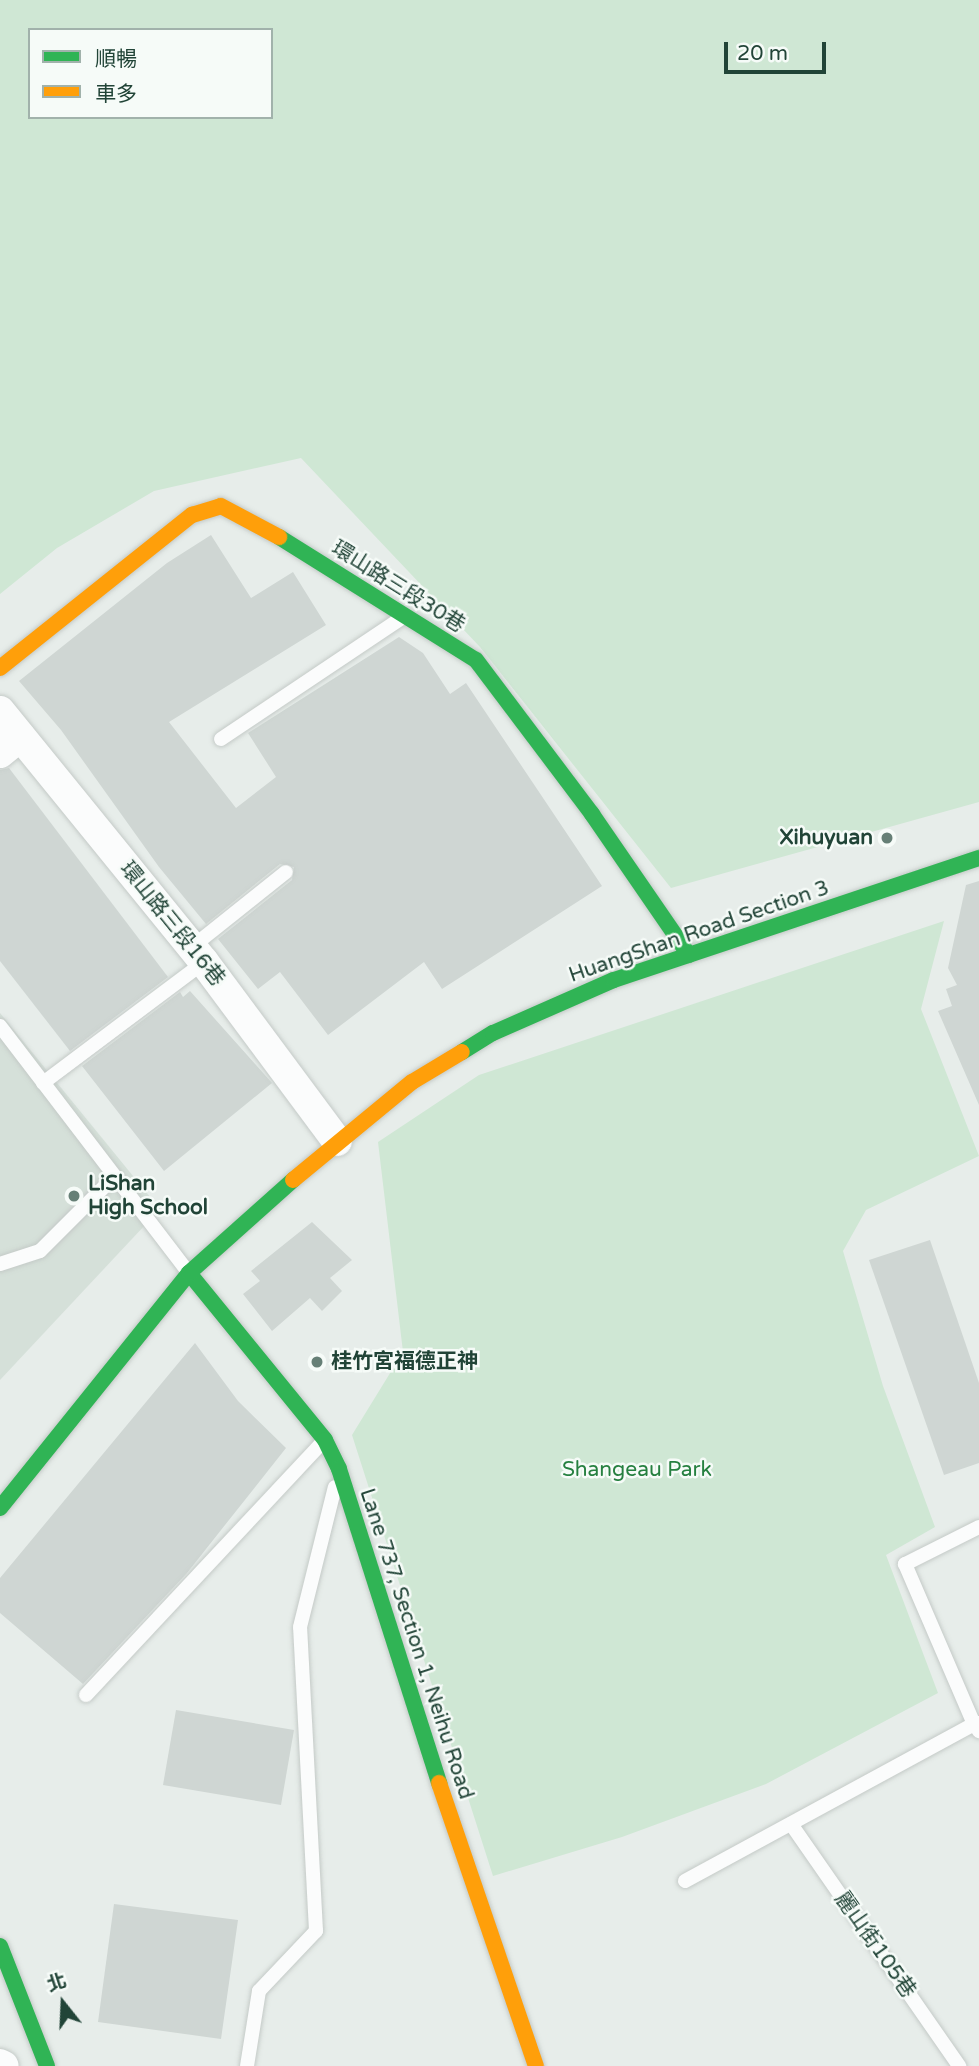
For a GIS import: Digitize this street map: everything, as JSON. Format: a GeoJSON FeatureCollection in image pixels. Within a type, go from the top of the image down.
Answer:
{"type":"FeatureCollection","features":[{"type":"Feature","properties":{"kind":"street","name":"環山路三段30巷"},"geometry":{"type":"LineString","coordinates":[[0,668],[159,537],[192,515],[221,506],[246,516],[476,660],[592,814],[689,955]]}},
{"type":"Feature","properties":{"kind":"street","name":"環山路三段16巷"},"geometry":{"type":"LineString","coordinates":[[0,711],[10,745],[198,955],[337,1141]]}},
{"type":"Feature","properties":{"kind":"street","name":"HuangShan Road Section 3"},"geometry":{"type":"LineString","coordinates":[[0,1508],[188,1273],[337,1141],[412,1082],[493,1033],[614,980],[979,858]]}},
{"type":"Feature","properties":{"kind":"street","name":"Lane 737, Section 1, Neihu Road"},"geometry":{"type":"LineString","coordinates":[[188,1273],[325,1440],[339,1469],[467,1872],[536,2066]]}},
{"type":"Feature","properties":{"kind":"street"},"geometry":{"type":"LineString","coordinates":[[0,1947],[47,2066]]}},
{"type":"Feature","properties":{"kind":"lane"},"geometry":{"type":"LineString","coordinates":[[221,739],[374,640],[405,616]]}},
{"type":"Feature","properties":{"kind":"lane"},"geometry":{"type":"LineString","coordinates":[[43,1083],[198,955],[286,872]]}},
{"type":"Feature","properties":{"kind":"lane"},"geometry":{"type":"LineString","coordinates":[[0,1026],[188,1273]]}},
{"type":"Feature","properties":{"kind":"lane"},"geometry":{"type":"LineString","coordinates":[[0,1264],[40,1251],[114,1177]]}},
{"type":"Feature","properties":{"kind":"lane"},"geometry":{"type":"LineString","coordinates":[[86,1695],[325,1440]]}},
{"type":"Feature","properties":{"kind":"lane"},"geometry":{"type":"LineString","coordinates":[[247,2066],[259,1991],[316,1931],[300,1627],[339,1469]]}},
{"type":"Feature","properties":{"kind":"lane"},"geometry":{"type":"LineString","coordinates":[[685,1881],[977,1726],[905,1564],[979,1528]]}},
{"type":"Feature","properties":{"kind":"lane","name":"麗山街105巷"},"geometry":{"type":"LineString","coordinates":[[791,1824],[959,2066]]}},
{"type":"Feature","properties":{"kind":"shaded area","name":"LiShan High School"},"geometry":{"type":"Polygon","coordinates":[[[0,1013],[160,1209],[0,1380],[0,1013]]]}},
{"type":"Feature","properties":{"kind":"green space"},"geometry":{"type":"Polygon","coordinates":[[[0,0],[979,0],[979,802],[671,888],[480,647],[301,458],[154,491],[57,548],[0,594],[0,0]]]}},
{"type":"Feature","properties":{"kind":"green space","name":"Shangeau Park"},"geometry":{"type":"Polygon","coordinates":[[[944,921],[921,1009],[979,1156],[866,1210],[843,1251],[883,1386],[935,1527],[886,1555],[938,1693],[766,1784],[622,1837],[493,1876],[352,1435],[403,1352],[378,1142],[479,1075],[944,921]]]}},
{"type":"Feature","properties":{"kind":"building"},"geometry":{"type":"Polygon","coordinates":[[[211,535],[251,598],[293,572],[326,625],[169,722],[236,808],[276,777],[248,733],[399,637],[423,653],[450,694],[466,683],[602,886],[442,989],[424,962],[328,1035],[280,972],[258,989],[218,939],[292,880],[294,867],[280,864],[206,924],[159,867],[61,730],[19,681],[167,563],[211,535]]]}},
{"type":"Feature","properties":{"kind":"building"},"geometry":{"type":"Polygon","coordinates":[[[9,768],[168,977],[70,1051],[0,961],[0,770],[9,768]]]}},
{"type":"Feature","properties":{"kind":"building"},"geometry":{"type":"Polygon","coordinates":[[[979,881],[979,1105],[938,1011],[952,1006],[946,989],[957,985],[948,968],[966,885],[979,881]]]}},
{"type":"Feature","properties":{"kind":"building"},"geometry":{"type":"Polygon","coordinates":[[[190,991],[272,1083],[164,1171],[82,1066],[180,992],[183,997],[190,991]]]}},
{"type":"Feature","properties":{"kind":"building"},"geometry":{"type":"Polygon","coordinates":[[[312,1222],[352,1260],[330,1278],[342,1291],[322,1311],[310,1298],[272,1331],[243,1294],[260,1281],[251,1271],[312,1222]]]}},
{"type":"Feature","properties":{"kind":"building"},"geometry":{"type":"Polygon","coordinates":[[[930,1240],[979,1383],[979,1463],[944,1475],[869,1260],[930,1240]]]}},
{"type":"Feature","properties":{"kind":"building"},"geometry":{"type":"Polygon","coordinates":[[[195,1343],[238,1401],[286,1448],[187,1573],[83,1684],[0,1613],[0,1578],[195,1343]]]}},
{"type":"Feature","properties":{"kind":"building"},"geometry":{"type":"Polygon","coordinates":[[[176,1710],[294,1730],[281,1805],[163,1785],[176,1710]]]}},
{"type":"Feature","properties":{"kind":"building"},"geometry":{"type":"Polygon","coordinates":[[[114,1904],[238,1920],[221,2039],[98,2022],[114,1904]]]}},
{"type":"Feature","properties":{"kind":"traffic: fast"},"geometry":{"type":"LineString","coordinates":[[279,537],[476,660],[592,814],[689,955]]}},
{"type":"Feature","properties":{"kind":"traffic: fast"},"geometry":{"type":"LineString","coordinates":[[462,1052],[493,1033],[614,980],[979,858]]}},
{"type":"Feature","properties":{"kind":"traffic: fast"},"geometry":{"type":"LineString","coordinates":[[0,1508],[189,1273],[293,1180]]}},
{"type":"Feature","properties":{"kind":"traffic: fast"},"geometry":{"type":"LineString","coordinates":[[189,1273],[325,1440],[339,1469],[439,1783]]}},
{"type":"Feature","properties":{"kind":"traffic: fast"},"geometry":{"type":"LineString","coordinates":[[0,1946],[47,2066]]}},
{"type":"Feature","properties":{"kind":"traffic: slow"},"geometry":{"type":"LineString","coordinates":[[0,668],[192,515],[221,506],[279,537]]}},
{"type":"Feature","properties":{"kind":"traffic: slow"},"geometry":{"type":"LineString","coordinates":[[293,1180],[412,1082],[462,1052]]}},
{"type":"Feature","properties":{"kind":"traffic: slow"},"geometry":{"type":"LineString","coordinates":[[439,1783],[536,2066]]}},
{"type":"Feature","properties":{"kind":"place","name":"Xihuyuan"},"geometry":{"type":"Point","coordinates":[887,838]}},
{"type":"Feature","properties":{"kind":"place","name":"LiShan High School"},"geometry":{"type":"Point","coordinates":[74,1196]}},
{"type":"Feature","properties":{"kind":"place","name":"桂竹宮福德正神"},"geometry":{"type":"Point","coordinates":[317,1362]}}]}
